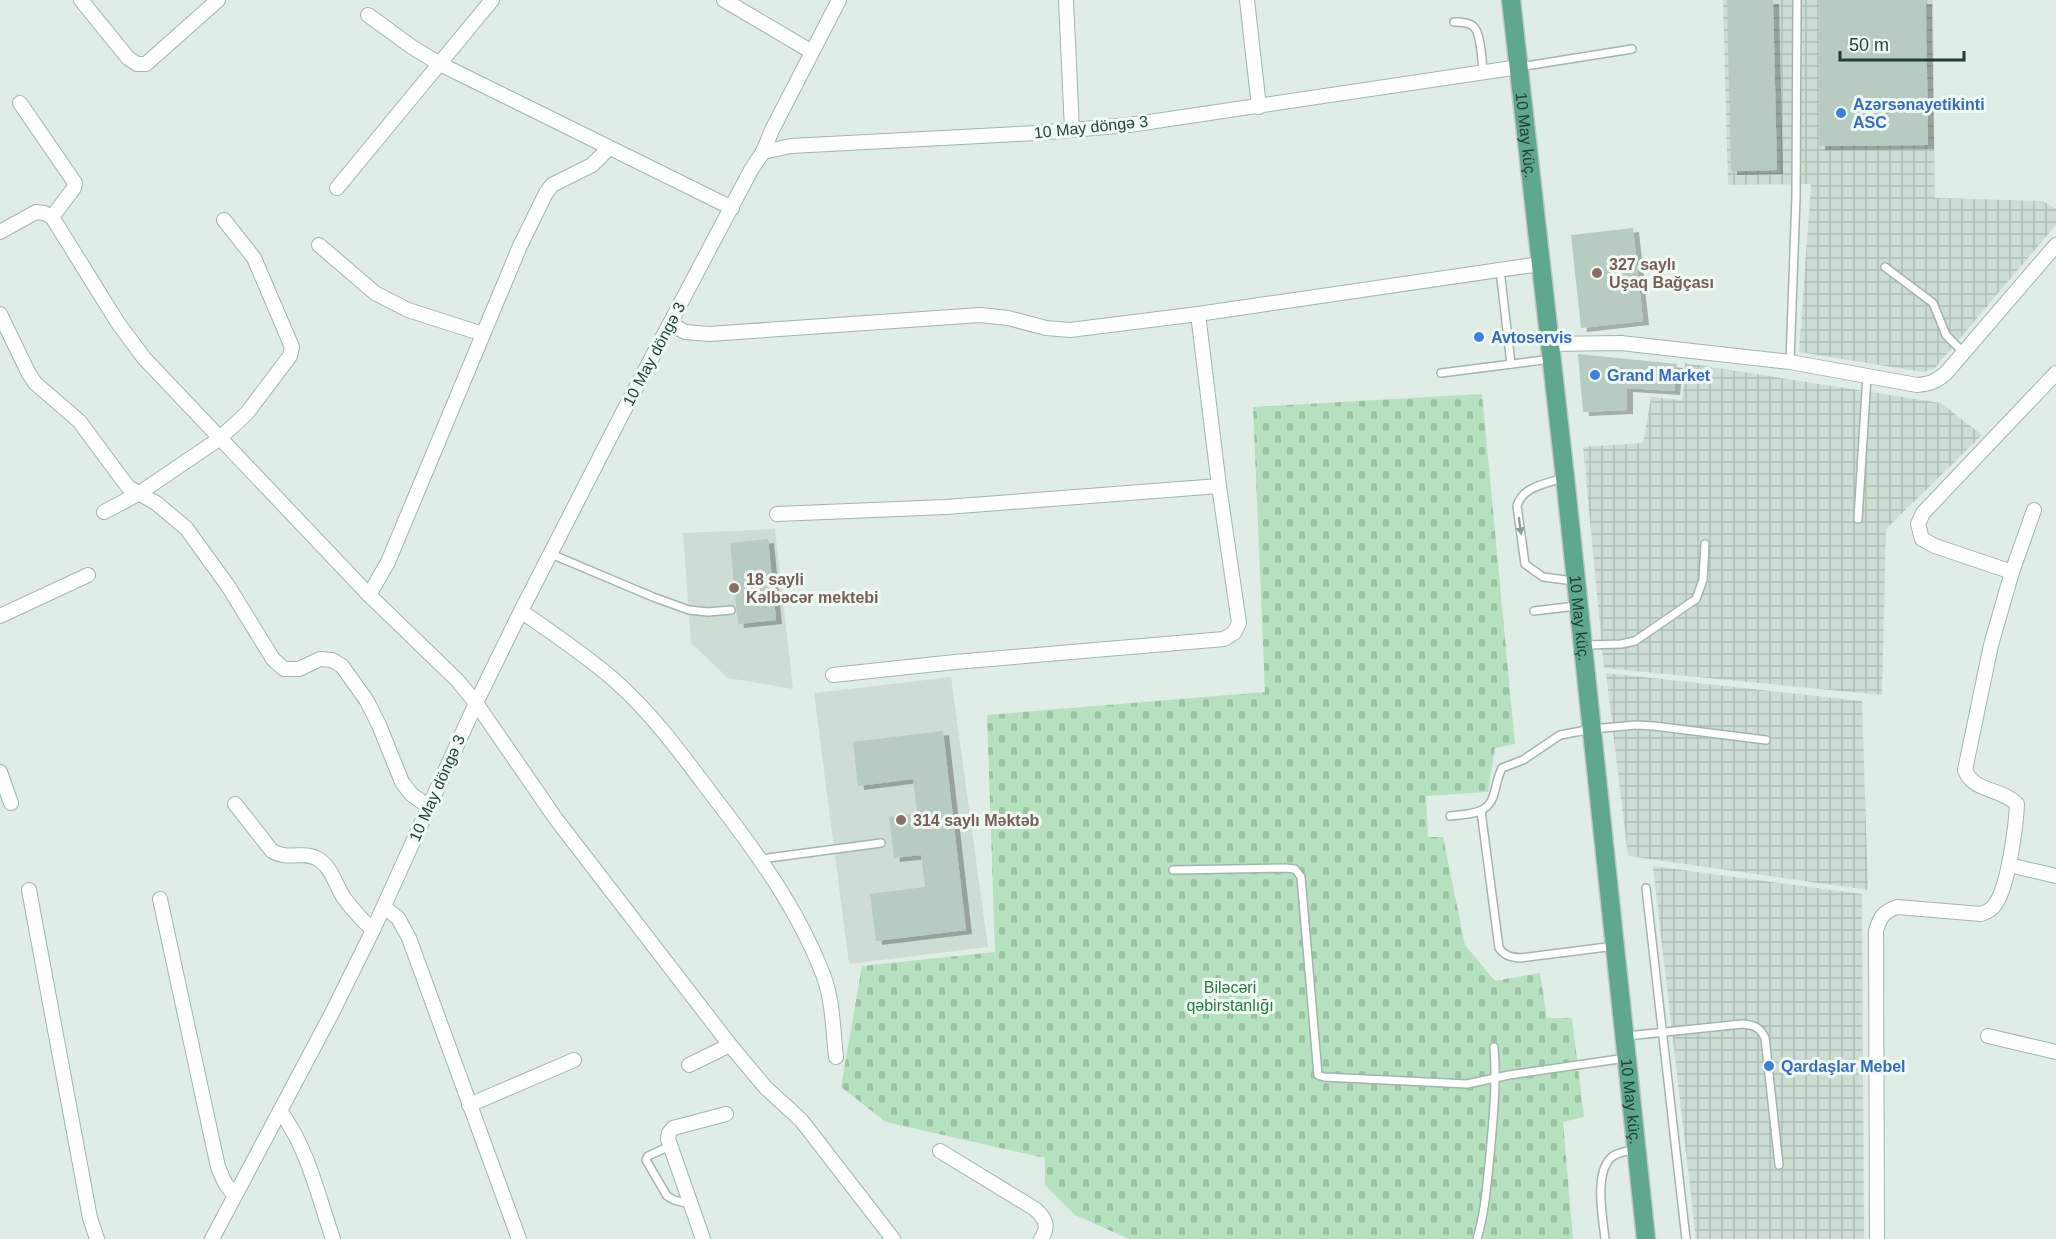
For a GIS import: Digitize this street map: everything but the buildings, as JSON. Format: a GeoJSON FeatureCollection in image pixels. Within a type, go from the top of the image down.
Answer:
{"type":"FeatureCollection","features":[{"type":"Feature","properties":{"kind":"main road","name":"10 May küç."},"geometry":{"type":"LineString","coordinates":[[1511,0],[1565,477],[1646,1239]]}},
{"type":"Feature","properties":{"kind":"street"},"geometry":{"type":"LineString","coordinates":[[81,0],[128,58],[137,64],[146,64],[218,0]]}},
{"type":"Feature","properties":{"kind":"street"},"geometry":{"type":"LineString","coordinates":[[337,188],[492,0]]}},
{"type":"Feature","properties":{"kind":"street"},"geometry":{"type":"LineString","coordinates":[[724,0],[812,52]]}},
{"type":"Feature","properties":{"kind":"street"},"geometry":{"type":"LineString","coordinates":[[763,152],[839,0]]}},
{"type":"Feature","properties":{"kind":"street"},"geometry":{"type":"LineString","coordinates":[[1066,0],[1072,130]]}},
{"type":"Feature","properties":{"kind":"street"},"geometry":{"type":"LineString","coordinates":[[1247,0],[1259,107]]}},
{"type":"Feature","properties":{"kind":"street"},"geometry":{"type":"LineString","coordinates":[[368,15],[440,64],[732,208]]}},
{"type":"Feature","properties":{"kind":"street","name":"10 May döngə 3"},"geometry":{"type":"LineString","coordinates":[[212,1239],[373,930],[476,703],[521,611],[621,416],[751,170],[763,152],[791,146],[1129,125],[1519,67]]}},
{"type":"Feature","properties":{"kind":"street"},"geometry":{"type":"LineString","coordinates":[[20,103],[75,183],[74,188],[52,218]]}},
{"type":"Feature","properties":{"kind":"street"},"geometry":{"type":"LineString","coordinates":[[369,595],[388,562],[520,246],[546,193],[552,185],[592,165],[609,148]]}},
{"type":"Feature","properties":{"kind":"street"},"geometry":{"type":"LineString","coordinates":[[0,232],[36,212],[44,213],[52,218],[118,323],[138,349],[219,439],[369,595],[457,680],[476,703],[556,819],[730,1044],[760,1082],[801,1120],[893,1239]]}},
{"type":"Feature","properties":{"kind":"street"},"geometry":{"type":"LineString","coordinates":[[104,512],[138,494],[235,426],[259,399],[290,356],[292,347],[254,258],[224,220]]}},
{"type":"Feature","properties":{"kind":"street"},"geometry":{"type":"LineString","coordinates":[[319,245],[375,293],[408,310],[483,334]]}},
{"type":"Feature","properties":{"kind":"street"},"geometry":{"type":"LineString","coordinates":[[1550,352],[1621,343],[1790,362],[1917,385],[1928,384],[1937,381],[1946,373],[2056,245]]}},
{"type":"Feature","properties":{"kind":"street"},"geometry":{"type":"LineString","coordinates":[[671,324],[685,332],[709,334],[980,315],[1008,318],[1046,328],[1070,330],[1198,314],[1540,264]]}},
{"type":"Feature","properties":{"kind":"street"},"geometry":{"type":"LineString","coordinates":[[0,314],[35,382],[79,421],[120,478],[138,494],[167,511],[186,528],[228,586],[273,659],[284,669],[299,669],[320,659],[332,660],[342,666],[368,701],[402,782],[411,794],[429,807]]}},
{"type":"Feature","properties":{"kind":"street"},"geometry":{"type":"LineString","coordinates":[[833,675],[1224,639],[1234,633],[1239,623],[1219,486],[1198,314]]}},
{"type":"Feature","properties":{"kind":"street"},"geometry":{"type":"LineString","coordinates":[[2012,572],[1922,539],[1918,524],[1923,513],[2056,373]]}},
{"type":"Feature","properties":{"kind":"street"},"geometry":{"type":"LineString","coordinates":[[777,514],[946,507],[1219,486]]}},
{"type":"Feature","properties":{"kind":"street"},"geometry":{"type":"LineString","coordinates":[[1877,1239],[1876,931],[1880,918],[1886,911],[1897,908],[1981,914],[1991,910],[1998,901],[2009,865],[2017,804],[2006,795],[1974,784],[1968,778],[1965,770],[1991,645],[2012,572],[2034,510]]}},
{"type":"Feature","properties":{"kind":"street"},"geometry":{"type":"LineString","coordinates":[[0,616],[88,575]]}},
{"type":"Feature","properties":{"kind":"street"},"geometry":{"type":"LineString","coordinates":[[521,611],[613,679],[650,715],[761,859],[791,909],[824,978],[830,999],[836,1057]]}},
{"type":"Feature","properties":{"kind":"street"},"geometry":{"type":"LineString","coordinates":[[0,772],[11,803]]}},
{"type":"Feature","properties":{"kind":"street"},"geometry":{"type":"LineString","coordinates":[[235,804],[272,851],[289,857],[308,855],[325,863],[344,897],[358,916],[373,930]]}},
{"type":"Feature","properties":{"kind":"street"},"geometry":{"type":"LineString","coordinates":[[2009,865],[2056,876]]}},
{"type":"Feature","properties":{"kind":"street"},"geometry":{"type":"LineString","coordinates":[[29,890],[90,1218],[97,1239]]}},
{"type":"Feature","properties":{"kind":"street"},"geometry":{"type":"LineString","coordinates":[[160,899],[218,1167],[225,1183],[234,1195]]}},
{"type":"Feature","properties":{"kind":"street"},"geometry":{"type":"LineString","coordinates":[[384,907],[398,918],[409,938],[519,1239]]}},
{"type":"Feature","properties":{"kind":"street"},"geometry":{"type":"LineString","coordinates":[[1988,1036],[2056,1052]]}},
{"type":"Feature","properties":{"kind":"street"},"geometry":{"type":"LineString","coordinates":[[689,1065],[730,1044]]}},
{"type":"Feature","properties":{"kind":"street"},"geometry":{"type":"LineString","coordinates":[[469,1105],[574,1060]]}},
{"type":"Feature","properties":{"kind":"street"},"geometry":{"type":"LineString","coordinates":[[280,1111],[292,1127],[301,1146],[333,1239]]}},
{"type":"Feature","properties":{"kind":"street"},"geometry":{"type":"LineString","coordinates":[[703,1239],[670,1146],[669,1133],[673,1128],[726,1114]]}},
{"type":"Feature","properties":{"kind":"street"},"geometry":{"type":"LineString","coordinates":[[940,1151],[1035,1209],[1043,1216],[1046,1223],[1045,1233],[1041,1239]]}},
{"type":"Feature","properties":{"kind":"lane"},"geometry":{"type":"LineString","coordinates":[[1790,362],[1796,197],[1797,0]]}},
{"type":"Feature","properties":{"kind":"lane"},"geometry":{"type":"LineString","coordinates":[[1454,22],[1469,23],[1475,27],[1478,33],[1483,72]]}},
{"type":"Feature","properties":{"kind":"lane"},"geometry":{"type":"LineString","coordinates":[[1519,67],[1632,49]]}},
{"type":"Feature","properties":{"kind":"lane"},"geometry":{"type":"LineString","coordinates":[[1885,267],[1933,303],[1946,335],[1964,353]]}},
{"type":"Feature","properties":{"kind":"lane"},"geometry":{"type":"LineString","coordinates":[[1500,270],[1511,364]]}},
{"type":"Feature","properties":{"kind":"lane"},"geometry":{"type":"LineString","coordinates":[[1442,373],[1511,364],[1550,352]]}},
{"type":"Feature","properties":{"kind":"lane"},"geometry":{"type":"LineString","coordinates":[[1858,519],[1867,376]]}},
{"type":"Feature","properties":{"kind":"lane"},"geometry":{"type":"LineString","coordinates":[[1565,477],[1526,491],[1519,498],[1517,506],[1525,564],[1543,577],[1576,581]]}},
{"type":"Feature","properties":{"kind":"lane"},"geometry":{"type":"LineString","coordinates":[[1583,646],[1621,644],[1635,640],[1696,599],[1703,580],[1705,544]]}},
{"type":"Feature","properties":{"kind":"lane"},"geometry":{"type":"LineString","coordinates":[[551,554],[689,610],[708,612],[731,610]]}},
{"type":"Feature","properties":{"kind":"lane"},"geometry":{"type":"LineString","coordinates":[[1534,611],[1579,606]]}},
{"type":"Feature","properties":{"kind":"lane"},"geometry":{"type":"LineString","coordinates":[[1450,816],[1481,812],[1492,801],[1502,768],[1523,760],[1560,735],[1592,729],[1645,726],[1766,740]]}},
{"type":"Feature","properties":{"kind":"lane"},"geometry":{"type":"LineString","coordinates":[[1481,812],[1499,948],[1504,954],[1520,958],[1615,946]]}},
{"type":"Feature","properties":{"kind":"lane"},"geometry":{"type":"LineString","coordinates":[[761,859],[881,843]]}},
{"type":"Feature","properties":{"kind":"lane"},"geometry":{"type":"LineString","coordinates":[[1173,870],[1286,868],[1295,870],[1301,877],[1318,1075],[1467,1084],[1497,1077],[1626,1058]]}},
{"type":"Feature","properties":{"kind":"lane"},"geometry":{"type":"LineString","coordinates":[[1646,888],[1664,1032],[1684,1239]]}},
{"type":"Feature","properties":{"kind":"lane"},"geometry":{"type":"LineString","coordinates":[[1624,1036],[1742,1024],[1754,1025],[1761,1030],[1765,1038],[1779,1165]]}},
{"type":"Feature","properties":{"kind":"lane"},"geometry":{"type":"LineString","coordinates":[[1477,1239],[1484,1209],[1497,1077],[1494,1047]]}},
{"type":"Feature","properties":{"kind":"lane"},"geometry":{"type":"LineString","coordinates":[[670,1146],[648,1156],[646,1160],[667,1196],[690,1204]]}},
{"type":"Feature","properties":{"kind":"lane"},"geometry":{"type":"LineString","coordinates":[[1605,1239],[1601,1181],[1605,1167],[1613,1156],[1636,1149]]}},
{"type":"Feature","properties":{"kind":"shaded area","name":"Azərsənayetikinti ASC"},"geometry":{"type":"Polygon","coordinates":[[[1723,0],[1933,0],[1935,198],[2043,201],[2056,209],[2056,225],[1934,369],[1923,372],[1799,352],[1811,184],[1728,185],[1723,0]]]}},
{"type":"Feature","properties":{"kind":"shaded area"},"geometry":{"type":"Polygon","coordinates":[[[1685,363],[1941,403],[1982,435],[1886,529],[1882,695],[1604,668],[1583,447],[1643,443],[1651,397],[1682,400],[1685,363]]]}},
{"type":"Feature","properties":{"kind":"shaded area","name":"18 sayli Kəlbəcər mektebi"},"geometry":{"type":"Polygon","coordinates":[[[775,529],[793,689],[728,678],[691,643],[683,533],[775,529]]]}},
{"type":"Feature","properties":{"kind":"shaded area"},"geometry":{"type":"Polygon","coordinates":[[[1606,673],[1862,701],[1868,890],[1628,856],[1606,673]]]}},
{"type":"Feature","properties":{"kind":"shaded area","name":"314 saylı Məktəb"},"geometry":{"type":"Polygon","coordinates":[[[951,677],[988,947],[849,964],[814,693],[951,677]]]}},
{"type":"Feature","properties":{"kind":"shaded area","name":"Qardaşlar Mebel"},"geometry":{"type":"Polygon","coordinates":[[[1653,866],[1862,894],[1864,1239],[1696,1239],[1653,866]]]}},
{"type":"Feature","properties":{"kind":"green space","name":"Biləcəri qəbirstanlığı"},"geometry":{"type":"Polygon","coordinates":[[[1482,394],[1515,744],[1495,748],[1488,792],[1426,796],[1428,837],[1443,837],[1465,945],[1495,981],[1540,973],[1547,1018],[1572,1018],[1584,1117],[1563,1122],[1573,1239],[1129,1239],[1075,1215],[1045,1185],[1045,1158],[886,1122],[841,1087],[862,966],[995,952],[987,715],[1265,692],[1253,407],[1482,394]]]}},
{"type":"Feature","properties":{"kind":"place","name":"Azərsənayetikinti ASC"},"geometry":{"type":"Point","coordinates":[1841,113]}},
{"type":"Feature","properties":{"kind":"place","name":"327 saylı Uşaq Bağçası"},"geometry":{"type":"Point","coordinates":[1597,273]}},
{"type":"Feature","properties":{"kind":"place","name":"Avtoservis"},"geometry":{"type":"Point","coordinates":[1479,337]}},
{"type":"Feature","properties":{"kind":"place","name":"Grand Market"},"geometry":{"type":"Point","coordinates":[1595,375]}},
{"type":"Feature","properties":{"kind":"place","name":"18 sayli Kəlbəcər mektebi"},"geometry":{"type":"Point","coordinates":[734,588]}},
{"type":"Feature","properties":{"kind":"place","name":"314 saylı Məktəb"},"geometry":{"type":"Point","coordinates":[901,820]}},
{"type":"Feature","properties":{"kind":"place","name":"Qardaşlar Mebel"},"geometry":{"type":"Point","coordinates":[1769,1066]}}]}
